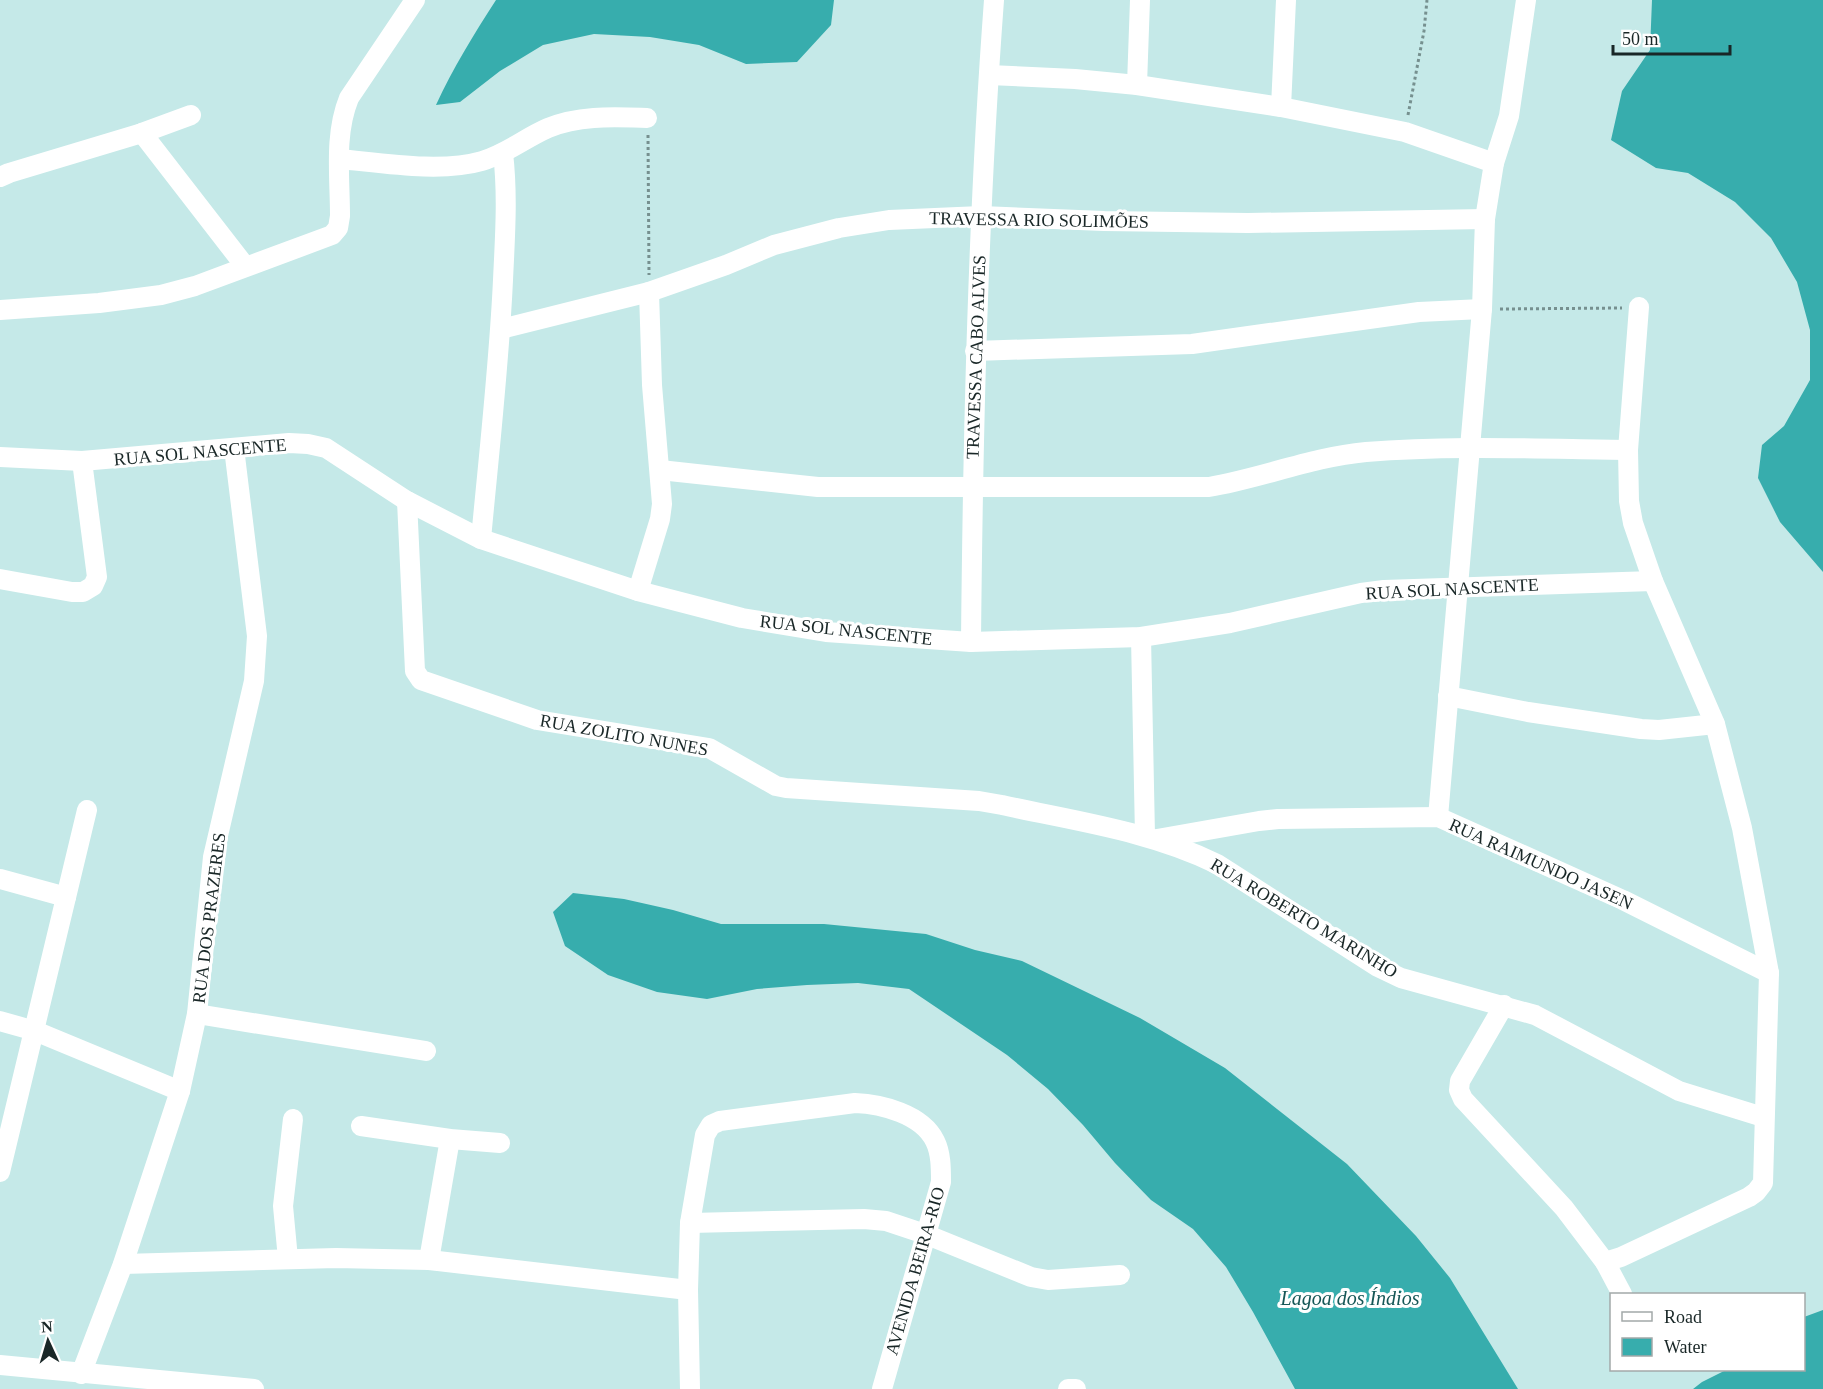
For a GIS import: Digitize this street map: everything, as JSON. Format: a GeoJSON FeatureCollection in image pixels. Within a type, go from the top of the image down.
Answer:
{"type":"FeatureCollection","features":[{"type":"Feature","properties":{"kind":"street"},"geometry":{"type":"LineString","coordinates":[[0,310],[161,296],[195,286],[332,235],[338,228],[340,216],[339,129],[342,113],[349,98],[415,0]]}},
{"type":"Feature","properties":{"kind":"street","name":"TRAVESSA CABO ALVES"},"geometry":{"type":"LineString","coordinates":[[971,642],[975,351],[994,0]]}},
{"type":"Feature","properties":{"kind":"street"},"geometry":{"type":"LineString","coordinates":[[1137,85],[1140,0]]}},
{"type":"Feature","properties":{"kind":"street"},"geometry":{"type":"LineString","coordinates":[[1281,107],[1286,0]]}},
{"type":"Feature","properties":{"kind":"street"},"geometry":{"type":"LineString","coordinates":[[1437,817],[1482,309],[1485,219],[1494,163],[1509,116],[1526,0]]}},
{"type":"Feature","properties":{"kind":"street"},"geometry":{"type":"LineString","coordinates":[[989,75],[1137,85],[1281,107],[1405,132],[1494,163]]}},
{"type":"Feature","properties":{"kind":"street"},"geometry":{"type":"LineString","coordinates":[[0,177],[142,133],[190,115]]}},
{"type":"Feature","properties":{"kind":"street"},"geometry":{"type":"LineString","coordinates":[[340,159],[441,166],[463,165],[503,153],[549,128],[574,120],[606,117],[647,118]]}},
{"type":"Feature","properties":{"kind":"street"},"geometry":{"type":"LineString","coordinates":[[142,133],[245,266]]}},
{"type":"Feature","properties":{"kind":"street"},"geometry":{"type":"LineString","coordinates":[[481,539],[501,329],[506,209],[503,153]]}},
{"type":"Feature","properties":{"kind":"street","name":"TRAVESSA RIO SOLIMÕES"},"geometry":{"type":"LineString","coordinates":[[501,329],[649,292],[726,265],[774,244],[839,228],[889,220],[981,216],[1248,223],[1485,219]]}},
{"type":"Feature","properties":{"kind":"street"},"geometry":{"type":"LineString","coordinates":[[638,591],[660,519],[662,504],[652,385],[649,292]]}},
{"type":"Feature","properties":{"kind":"street"},"geometry":{"type":"LineString","coordinates":[[1605,1262],[1621,1257],[1756,1192],[1762,1183],[1769,973],[1742,828],[1715,724],[1653,581],[1633,523],[1629,501],[1628,450],[1639,307]]}},
{"type":"Feature","properties":{"kind":"street"},"geometry":{"type":"LineString","coordinates":[[975,351],[1192,344],[1419,312],[1482,309]]}},
{"type":"Feature","properties":{"kind":"street","name":"RUA SOL NASCENTE"},"geometry":{"type":"LineString","coordinates":[[0,458],[82,461],[289,443],[308,444],[326,448],[407,501],[481,539],[638,591],[742,618],[826,632],[971,642],[1141,637],[1230,623],[1361,592],[1457,586],[1653,581]]}},
{"type":"Feature","properties":{"kind":"street","name":"RUA DOS PRAZERES"},"geometry":{"type":"LineString","coordinates":[[81,1374],[123,1264],[180,1091],[197,1014],[213,857],[254,681],[257,636],[234,448]]}},
{"type":"Feature","properties":{"kind":"street"},"geometry":{"type":"LineString","coordinates":[[660,470],[818,487],[1209,487],[1230,484],[1330,457],[1366,452],[1470,448],[1628,450]]}},
{"type":"Feature","properties":{"kind":"street"},"geometry":{"type":"LineString","coordinates":[[0,579],[72,592],[83,592],[93,586],[97,577],[82,461]]}},
{"type":"Feature","properties":{"kind":"street","name":"RUA ZOLITO NUNES"},"geometry":{"type":"LineString","coordinates":[[407,501],[415,671],[421,680],[537,720],[709,748],[776,786],[980,801],[1151,838]]}},
{"type":"Feature","properties":{"kind":"street"},"geometry":{"type":"LineString","coordinates":[[1141,637],[1151,838]]}},
{"type":"Feature","properties":{"kind":"street"},"geometry":{"type":"LineString","coordinates":[[1448,696],[1641,729],[1659,730],[1715,724]]}},
{"type":"Feature","properties":{"kind":"street"},"geometry":{"type":"LineString","coordinates":[[0,1172],[87,810]]}},
{"type":"Feature","properties":{"kind":"street","name":"RUA RAIMUNDO JASEN"},"geometry":{"type":"LineString","coordinates":[[1151,838],[1278,819],[1437,817],[1623,900],[1769,973]]}},
{"type":"Feature","properties":{"kind":"street","name":"RUA ROBERTO MARINHO"},"geometry":{"type":"LineString","coordinates":[[1151,838],[1196,854],[1216,864],[1378,967],[1401,978],[1535,1015],[1679,1090],[1763,1117]]}},
{"type":"Feature","properties":{"kind":"street"},"geometry":{"type":"LineString","coordinates":[[0,879],[66,897]]}},
{"type":"Feature","properties":{"kind":"street"},"geometry":{"type":"LineString","coordinates":[[1504,1005],[1460,1081],[1459,1090],[1463,1099],[1564,1208],[1605,1262],[1621,1293]]}},
{"type":"Feature","properties":{"kind":"street"},"geometry":{"type":"LineString","coordinates":[[197,1014],[426,1052]]}},
{"type":"Feature","properties":{"kind":"street"},"geometry":{"type":"LineString","coordinates":[[0,1021],[35,1031],[180,1091]]}},
{"type":"Feature","properties":{"kind":"street","name":"AVENIDA BEIRA-RIO"},"geometry":{"type":"LineString","coordinates":[[690,1223],[705,1136],[711,1125],[720,1121],[855,1103],[876,1104],[902,1113],[923,1125],[935,1139],[939,1151],[941,1182],[882,1389]]}},
{"type":"Feature","properties":{"kind":"street"},"geometry":{"type":"LineString","coordinates":[[288,1259],[283,1206],[293,1119]]}},
{"type":"Feature","properties":{"kind":"street"},"geometry":{"type":"LineString","coordinates":[[361,1126],[450,1139],[500,1143]]}},
{"type":"Feature","properties":{"kind":"street"},"geometry":{"type":"LineString","coordinates":[[429,1260],[450,1139]]}},
{"type":"Feature","properties":{"kind":"street"},"geometry":{"type":"LineString","coordinates":[[690,1389],[688,1290],[690,1223],[886,1221],[925,1234],[1031,1277],[1048,1280],[1120,1275]]}},
{"type":"Feature","properties":{"kind":"street"},"geometry":{"type":"LineString","coordinates":[[123,1264],[288,1259],[429,1260],[688,1290]]}},
{"type":"Feature","properties":{"kind":"street"},"geometry":{"type":"LineString","coordinates":[[0,1365],[254,1389]]}},
{"type":"Feature","properties":{"kind":"street"},"geometry":{"type":"LineString","coordinates":[[1068,1389],[1076,1389]]}},
{"type":"Feature","properties":{"kind":"path"},"geometry":{"type":"LineString","coordinates":[[1405,132],[1424,32],[1427,0]]}},
{"type":"Feature","properties":{"kind":"path"},"geometry":{"type":"LineString","coordinates":[[647,118],[649,292]]}},
{"type":"Feature","properties":{"kind":"path"},"geometry":{"type":"LineString","coordinates":[[1482,309],[1639,307]]}},
{"type":"Feature","properties":{"kind":"water"},"geometry":{"type":"Polygon","coordinates":[[[496,0],[834,0],[831,25],[797,62],[746,64],[699,45],[650,37],[594,34],[543,45],[500,71],[460,102],[436,105],[464,51],[496,0]]]}},
{"type":"Feature","properties":{"kind":"water"},"geometry":{"type":"Polygon","coordinates":[[[1652,0],[1823,0],[1823,572],[1780,522],[1758,478],[1762,445],[1784,426],[1810,380],[1810,330],[1797,282],[1771,238],[1735,202],[1688,173],[1656,168],[1611,140],[1622,91],[1650,50],[1652,0]]]}},
{"type":"Feature","properties":{"kind":"water","name":"Lagoa dos Índios"},"geometry":{"type":"Polygon","coordinates":[[[573,893],[624,899],[721,924],[824,924],[926,934],[975,950],[1022,961],[1140,1018],[1225,1068],[1347,1164],[1416,1236],[1450,1278],[1518,1389],[1295,1389],[1226,1267],[1193,1229],[1151,1200],[1048,1089],[1007,1055],[909,989],[858,983],[807,985],[757,989],[707,999],[657,992],[608,975],[565,946],[553,912],[573,893]]]}},
{"type":"Feature","properties":{"kind":"water"},"geometry":{"type":"Polygon","coordinates":[[[1823,1310],[1823,1389],[1693,1389],[1724,1371],[1805,1371],[1805,1317],[1823,1310]]]}}]}
